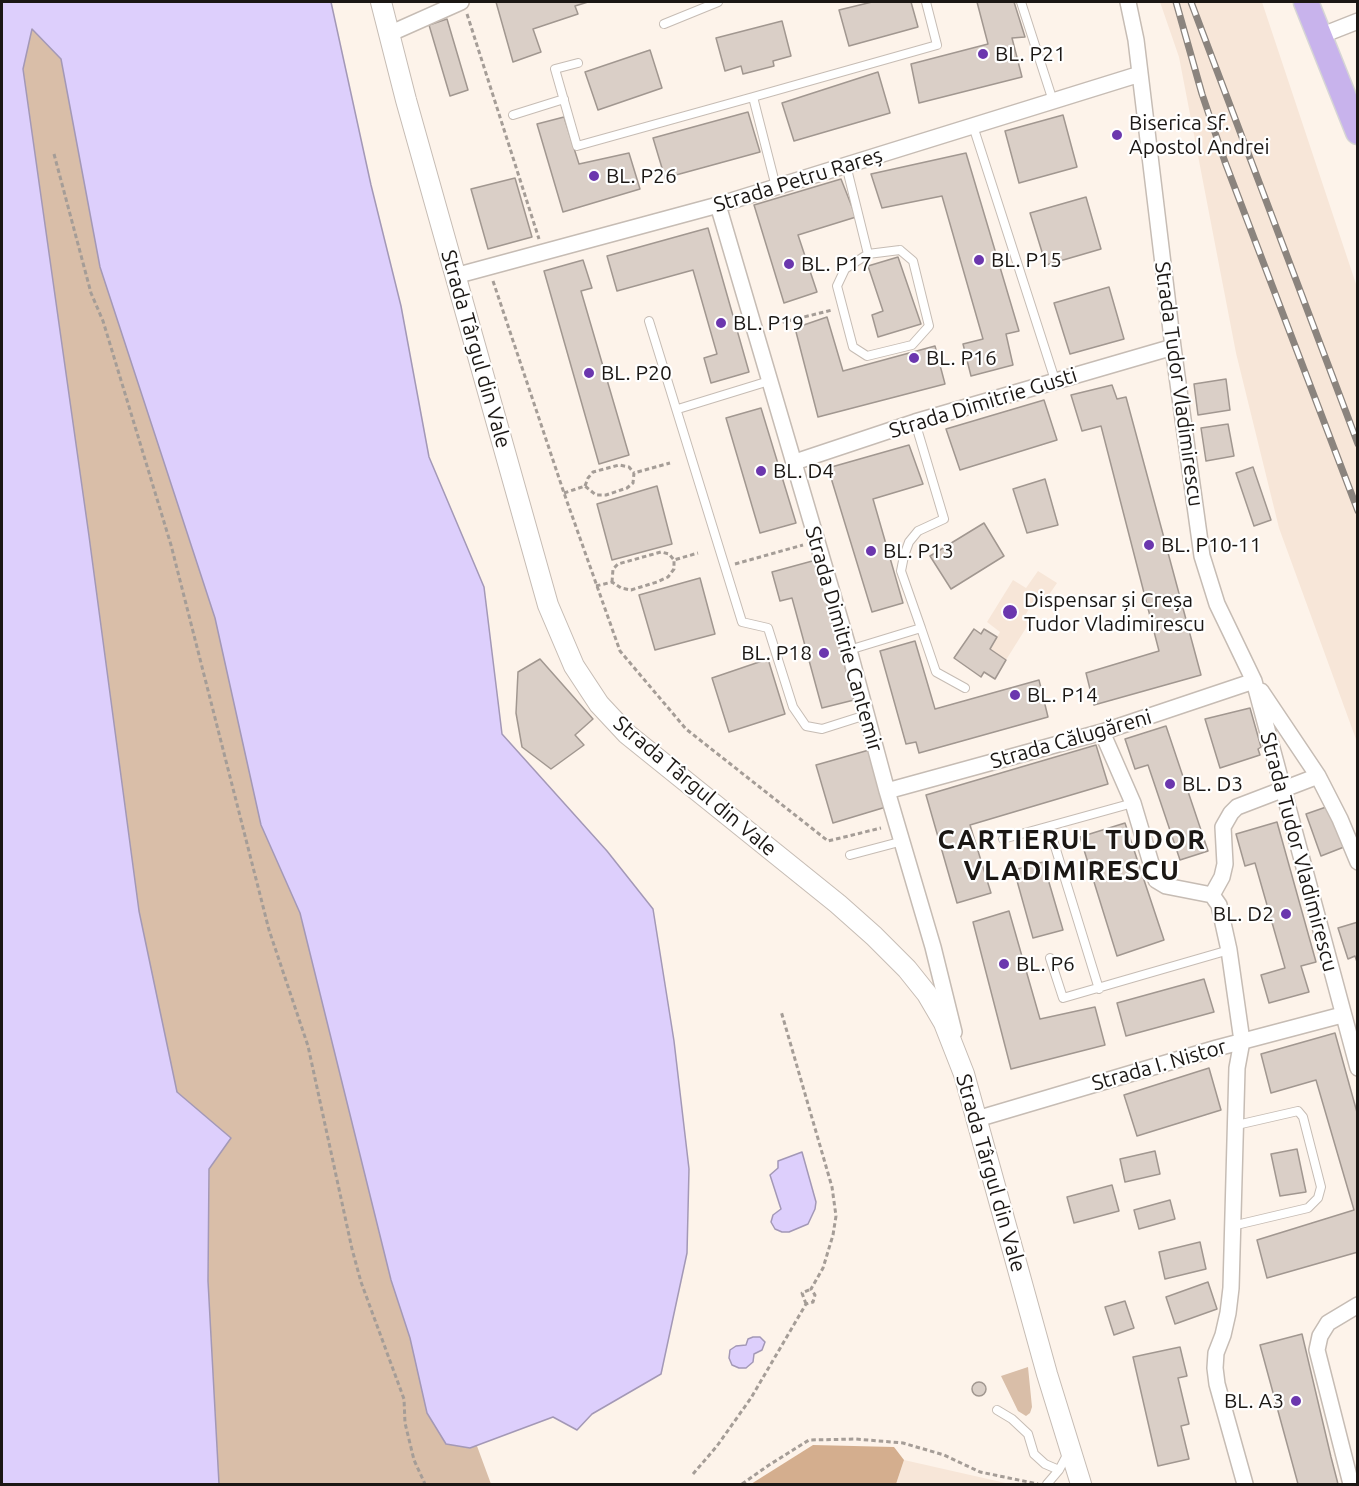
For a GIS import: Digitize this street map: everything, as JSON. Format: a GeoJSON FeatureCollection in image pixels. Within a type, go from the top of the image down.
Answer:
{"type":"FeatureCollection","features":[{"type":"Feature","properties":{"kind":"main road"},"geometry":{"type":"LineString","coordinates":[[1306,2],[1358,132]]}},
{"type":"Feature","properties":{"kind":"street","name":"Strada Târgul din Vale"},"geometry":{"type":"LineString","coordinates":[[381,2],[455,276],[548,604],[574,666],[599,704],[627,734],[838,904],[907,969],[927,994],[944,1023],[964,1074],[1081,1485]]}},
{"type":"Feature","properties":{"kind":"street","name":"Strada Tudor Vladimirescu"},"geometry":{"type":"LineString","coordinates":[[1128,2],[1136,40],[1173,347],[1202,556],[1216,604],[1254,681],[1342,1015],[1356,1059]]}},
{"type":"Feature","properties":{"kind":"street"},"geometry":{"type":"LineString","coordinates":[[389,34],[464,7]]}},
{"type":"Feature","properties":{"kind":"street"},"geometry":{"type":"LineString","coordinates":[[1320,36],[1358,21]]}},
{"type":"Feature","properties":{"kind":"street","name":"Strada Petru Rareș"},"geometry":{"type":"LineString","coordinates":[[455,276],[718,205],[1140,74]]}},
{"type":"Feature","properties":{"kind":"street","name":"Strada Dimitrie Cantemir"},"geometry":{"type":"LineString","coordinates":[[718,205],[849,650],[887,791],[933,947],[964,1074]]}},
{"type":"Feature","properties":{"kind":"street","name":"Strada Dimitrie Gusti"},"geometry":{"type":"LineString","coordinates":[[795,462],[915,422],[1173,347]]}},
{"type":"Feature","properties":{"kind":"street"},"geometry":{"type":"LineString","coordinates":[[1254,681],[1318,777],[1340,819],[1358,862]]}},
{"type":"Feature","properties":{"kind":"street","name":"Strada Călugăreni"},"geometry":{"type":"LineString","coordinates":[[887,791],[1101,732],[1254,681]]}},
{"type":"Feature","properties":{"kind":"street"},"geometry":{"type":"LineString","coordinates":[[1101,732],[1133,803],[1156,880],[1166,886],[1212,895],[1219,905],[1229,950],[1242,1041],[1237,1068],[1237,1125],[1228,1312],[1216,1353],[1215,1368],[1217,1384],[1245,1485]]}},
{"type":"Feature","properties":{"kind":"street"},"geometry":{"type":"LineString","coordinates":[[1212,895],[1222,877],[1225,864],[1223,827],[1226,819],[1237,807],[1318,777]]}},
{"type":"Feature","properties":{"kind":"street","name":"Strada I. Nistor"},"geometry":{"type":"LineString","coordinates":[[977,1119],[1242,1041],[1342,1015]]}},
{"type":"Feature","properties":{"kind":"street"},"geometry":{"type":"LineString","coordinates":[[1351,1485],[1317,1350],[1320,1336],[1328,1323],[1358,1305]]}},
{"type":"Feature","properties":{"kind":"lane"},"geometry":{"type":"LineString","coordinates":[[664,24],[718,2]]}},
{"type":"Feature","properties":{"kind":"lane"},"geometry":{"type":"LineString","coordinates":[[578,63],[555,69],[577,146],[937,45],[926,2]]}},
{"type":"Feature","properties":{"kind":"lane"},"geometry":{"type":"LineString","coordinates":[[1021,2],[1053,101]]}},
{"type":"Feature","properties":{"kind":"lane"},"geometry":{"type":"LineString","coordinates":[[753,97],[776,187]]}},
{"type":"Feature","properties":{"kind":"lane"},"geometry":{"type":"LineString","coordinates":[[513,115],[564,99]]}},
{"type":"Feature","properties":{"kind":"lane"},"geometry":{"type":"LineString","coordinates":[[973,126],[1055,380]]}},
{"type":"Feature","properties":{"kind":"lane"},"geometry":{"type":"LineString","coordinates":[[846,165],[868,254]]}},
{"type":"Feature","properties":{"kind":"lane"},"geometry":{"type":"LineString","coordinates":[[900,250],[913,261],[929,326],[912,345],[867,356],[853,348],[837,286],[845,269],[868,254],[900,250]]}},
{"type":"Feature","properties":{"kind":"lane"},"geometry":{"type":"LineString","coordinates":[[649,321],[742,622],[768,628],[793,707],[806,726],[822,729],[866,715]]}},
{"type":"Feature","properties":{"kind":"lane"},"geometry":{"type":"LineString","coordinates":[[678,409],[769,381]]}},
{"type":"Feature","properties":{"kind":"lane"},"geometry":{"type":"LineString","coordinates":[[915,422],[944,519],[918,531],[909,542],[901,571],[936,672],[965,688]]}},
{"type":"Feature","properties":{"kind":"lane"},"geometry":{"type":"LineString","coordinates":[[849,650],[921,628]]}},
{"type":"Feature","properties":{"kind":"lane"},"geometry":{"type":"LineString","coordinates":[[1002,839],[1133,803]]}},
{"type":"Feature","properties":{"kind":"lane"},"geometry":{"type":"LineString","coordinates":[[1049,826],[1099,988]]}},
{"type":"Feature","properties":{"kind":"lane"},"geometry":{"type":"LineString","coordinates":[[850,855],[903,841]]}},
{"type":"Feature","properties":{"kind":"lane"},"geometry":{"type":"LineString","coordinates":[[1050,958],[1063,998],[1229,950]]}},
{"type":"Feature","properties":{"kind":"lane"},"geometry":{"type":"LineString","coordinates":[[1233,1226],[1308,1208],[1318,1198],[1321,1187],[1304,1117],[1298,1111],[1237,1125]]}},
{"type":"Feature","properties":{"kind":"lane"},"geometry":{"type":"LineString","coordinates":[[997,1410],[1012,1419],[1028,1434],[1034,1454],[1045,1464],[1059,1470]]}},
{"type":"Feature","properties":{"kind":"lane"},"geometry":{"type":"LineString","coordinates":[[1047,1485],[1059,1470],[1070,1449]]}},
{"type":"Feature","properties":{"kind":"path"},"geometry":{"type":"LineString","coordinates":[[464,7],[543,252]]}},
{"type":"Feature","properties":{"kind":"path"},"geometry":{"type":"LineString","coordinates":[[54,154],[91,293],[103,321],[171,545],[269,930],[309,1046],[352,1249],[361,1282],[404,1399],[405,1423],[414,1460],[425,1485]]}},
{"type":"Feature","properties":{"kind":"path"},"geometry":{"type":"LineString","coordinates":[[488,267],[620,651],[686,729],[828,841],[897,823]]}},
{"type":"Feature","properties":{"kind":"path"},"geometry":{"type":"LineString","coordinates":[[755,329],[842,308]]}},
{"type":"Feature","properties":{"kind":"path"},"geometry":{"type":"LineString","coordinates":[[634,473],[670,463]]}},
{"type":"Feature","properties":{"kind":"path"},"geometry":{"type":"LineString","coordinates":[[619,465],[629,467],[634,473],[633,483],[627,488],[606,495],[596,495],[585,486],[593,472],[619,465]]}},
{"type":"Feature","properties":{"kind":"path"},"geometry":{"type":"LineString","coordinates":[[564,493],[585,486]]}},
{"type":"Feature","properties":{"kind":"path"},"geometry":{"type":"LineString","coordinates":[[726,567],[817,541]]}},
{"type":"Feature","properties":{"kind":"path"},"geometry":{"type":"LineString","coordinates":[[596,586],[612,582],[621,588],[631,590],[657,582],[668,577],[674,569],[674,560],[669,554],[661,552],[618,564],[613,569],[612,582]]}},
{"type":"Feature","properties":{"kind":"path"},"geometry":{"type":"LineString","coordinates":[[674,560],[698,553]]}},
{"type":"Feature","properties":{"kind":"path"},"geometry":{"type":"LineString","coordinates":[[781,1011],[816,1126],[834,1196],[836,1216],[823,1268],[811,1289],[802,1293],[806,1304]]}},
{"type":"Feature","properties":{"kind":"path"},"geometry":{"type":"LineString","coordinates":[[693,1474],[717,1446],[751,1398],[806,1304],[813,1302],[815,1295],[811,1289]]}},
{"type":"Feature","properties":{"kind":"path"},"geometry":{"type":"LineString","coordinates":[[742,1485],[810,1440],[856,1439],[903,1443],[944,1455],[980,1472],[1042,1485]]}},
{"type":"Feature","properties":{"kind":"shaded area"},"geometry":{"type":"Polygon","coordinates":[[[2,2],[331,2],[371,185],[401,306],[429,457],[484,587],[502,734],[607,851],[653,909],[674,1041],[689,1169],[687,1253],[661,1374],[592,1414],[577,1430],[553,1417],[470,1448],[446,1444],[427,1413],[410,1338],[391,1280],[300,913],[261,825],[215,618],[100,267],[61,59],[32,29],[23,69],[139,911],[177,1092],[231,1138],[209,1169],[208,1281],[219,1484],[2,1484],[2,2]]]}},
{"type":"Feature","properties":{"kind":"shaded area"},"geometry":{"type":"Polygon","coordinates":[[[1160,2],[1262,2],[1357,287],[1357,742],[1279,528],[1236,353],[1179,57],[1160,2]]]}},
{"type":"Feature","properties":{"kind":"shaded area"},"geometry":{"type":"Polygon","coordinates":[[[32,28],[61,59],[100,267],[215,618],[261,825],[300,913],[391,1280],[446,1444],[477,1446],[491,1484],[219,1484],[208,1281],[209,1169],[231,1138],[177,1092],[139,911],[23,69],[32,28]]]}},
{"type":"Feature","properties":{"kind":"shaded area","name":"Dispensar și Creșa Tudor Vladimirescu"},"geometry":{"type":"Polygon","coordinates":[[[1038,571],[1057,583],[1040,608],[1032,603],[1025,616],[1031,620],[1006,660],[990,649],[1000,632],[987,622],[1013,580],[1026,588],[1038,571]]]}},
{"type":"Feature","properties":{"kind":"shaded area"},"geometry":{"type":"Polygon","coordinates":[[[802,1152],[816,1202],[815,1209],[808,1224],[789,1232],[782,1232],[775,1229],[771,1222],[773,1215],[781,1209],[770,1175],[778,1168],[778,1161],[802,1152]]]}},
{"type":"Feature","properties":{"kind":"shaded area"},"geometry":{"type":"Polygon","coordinates":[[[760,1337],[765,1342],[762,1350],[754,1354],[753,1362],[746,1368],[732,1365],[729,1358],[730,1350],[736,1346],[746,1345],[748,1339],[760,1337]]]}},
{"type":"Feature","properties":{"kind":"shaded area"},"geometry":{"type":"Polygon","coordinates":[[[1028,1367],[1032,1407],[1026,1416],[1018,1411],[1001,1376],[1028,1367]]]}},
{"type":"Feature","properties":{"kind":"shaded area"},"geometry":{"type":"Polygon","coordinates":[[[813,1445],[894,1447],[904,1460],[896,1484],[751,1484],[813,1445]]]}},
{"type":"Feature","properties":{"kind":"shaded area"},"geometry":{"type":"Polygon","coordinates":[[[904,1460],[1010,1484],[896,1484],[904,1460]]]}},
{"type":"Feature","properties":{"kind":"building"},"geometry":{"type":"Polygon","coordinates":[[[496,2],[588,2],[575,6],[578,14],[533,29],[541,52],[513,62],[496,2]]]}},
{"type":"Feature","properties":{"kind":"building"},"geometry":{"type":"Polygon","coordinates":[[[872,2],[911,2],[918,27],[849,46],[839,10],[872,2]]]}},
{"type":"Feature","properties":{"kind":"building","name":"BL. P21"},"geometry":{"type":"Polygon","coordinates":[[[977,2],[1014,2],[1025,37],[1012,38],[1022,77],[919,103],[911,64],[988,44],[977,2]]]}},
{"type":"Feature","properties":{"kind":"building"},"geometry":{"type":"Polygon","coordinates":[[[447,19],[468,90],[450,96],[429,25],[447,19]]]}},
{"type":"Feature","properties":{"kind":"building"},"geometry":{"type":"Polygon","coordinates":[[[782,21],[791,56],[773,61],[774,66],[743,74],[741,66],[725,71],[716,38],[782,21]]]}},
{"type":"Feature","properties":{"kind":"building"},"geometry":{"type":"Polygon","coordinates":[[[650,50],[662,88],[598,110],[585,72],[650,50]]]}},
{"type":"Feature","properties":{"kind":"building"},"geometry":{"type":"Polygon","coordinates":[[[878,72],[890,113],[794,141],[782,103],[878,72]]]}},
{"type":"Feature","properties":{"kind":"building"},"geometry":{"type":"Polygon","coordinates":[[[748,112],[760,152],[665,178],[653,138],[748,112]]]}},
{"type":"Feature","properties":{"kind":"building"},"geometry":{"type":"Polygon","coordinates":[[[1063,115],[1077,167],[1019,183],[1005,131],[1063,115]]]}},
{"type":"Feature","properties":{"kind":"building","name":"BL. P26"},"geometry":{"type":"Polygon","coordinates":[[[564,117],[579,164],[629,153],[640,189],[563,212],[537,124],[564,117]]]}},
{"type":"Feature","properties":{"kind":"building","name":"BL. P15"},"geometry":{"type":"Polygon","coordinates":[[[966,153],[1019,331],[1006,334],[1013,365],[971,376],[963,344],[983,339],[942,196],[882,208],[871,174],[966,153]]]}},
{"type":"Feature","properties":{"kind":"building"},"geometry":{"type":"Polygon","coordinates":[[[515,178],[532,237],[488,249],[471,189],[515,178]]]}},
{"type":"Feature","properties":{"kind":"building","name":"BL. P17"},"geometry":{"type":"Polygon","coordinates":[[[841,179],[856,217],[798,235],[817,292],[784,303],[754,205],[841,179]]]}},
{"type":"Feature","properties":{"kind":"building"},"geometry":{"type":"Polygon","coordinates":[[[1086,197],[1101,249],[1046,265],[1030,213],[1086,197]]]}},
{"type":"Feature","properties":{"kind":"building","name":"BL. P19"},"geometry":{"type":"Polygon","coordinates":[[[708,228],[749,372],[711,383],[704,358],[717,354],[693,270],[617,291],[607,256],[708,228]]]}},
{"type":"Feature","properties":{"kind":"building"},"geometry":{"type":"Polygon","coordinates":[[[898,257],[921,324],[878,337],[872,315],[883,311],[868,266],[898,257]]]}},
{"type":"Feature","properties":{"kind":"building","name":"BL. P20"},"geometry":{"type":"Polygon","coordinates":[[[583,260],[592,288],[581,291],[629,455],[599,464],[544,271],[583,260]]]}},
{"type":"Feature","properties":{"kind":"building"},"geometry":{"type":"Polygon","coordinates":[[[1109,287],[1124,339],[1070,354],[1054,303],[1109,287]]]}},
{"type":"Feature","properties":{"kind":"building","name":"BL. P16"},"geometry":{"type":"Polygon","coordinates":[[[827,317],[843,371],[935,346],[945,384],[818,417],[795,328],[827,317]]]}},
{"type":"Feature","properties":{"kind":"building"},"geometry":{"type":"Polygon","coordinates":[[[1226,379],[1230,410],[1198,415],[1194,384],[1226,379]]]}},
{"type":"Feature","properties":{"kind":"building","name":"BL. P10-11"},"geometry":{"type":"Polygon","coordinates":[[[1112,385],[1117,399],[1126,397],[1201,675],[1094,705],[1086,673],[1159,651],[1101,426],[1082,431],[1071,395],[1112,385]]]}},
{"type":"Feature","properties":{"kind":"building"},"geometry":{"type":"Polygon","coordinates":[[[1044,400],[1057,440],[960,470],[946,429],[1044,400]]]}},
{"type":"Feature","properties":{"kind":"building","name":"BL. D4"},"geometry":{"type":"Polygon","coordinates":[[[761,408],[796,523],[760,533],[726,418],[761,408]]]}},
{"type":"Feature","properties":{"kind":"building"},"geometry":{"type":"Polygon","coordinates":[[[1228,424],[1234,456],[1206,461],[1201,428],[1228,424]]]}},
{"type":"Feature","properties":{"kind":"building","name":"BL. P13"},"geometry":{"type":"Polygon","coordinates":[[[909,445],[923,484],[873,499],[903,603],[872,612],[828,468],[909,445]]]}},
{"type":"Feature","properties":{"kind":"building"},"geometry":{"type":"Polygon","coordinates":[[[1253,467],[1271,520],[1254,526],[1236,473],[1253,467]]]}},
{"type":"Feature","properties":{"kind":"building"},"geometry":{"type":"Polygon","coordinates":[[[1045,479],[1058,525],[1027,533],[1013,489],[1045,479]]]}},
{"type":"Feature","properties":{"kind":"building"},"geometry":{"type":"Polygon","coordinates":[[[657,486],[672,544],[612,560],[597,504],[657,486]]]}},
{"type":"Feature","properties":{"kind":"building"},"geometry":{"type":"Polygon","coordinates":[[[984,523],[1004,556],[951,589],[930,556],[984,523]]]}},
{"type":"Feature","properties":{"kind":"building","name":"BL. P18"},"geometry":{"type":"Polygon","coordinates":[[[816,560],[854,700],[822,708],[792,598],[780,601],[772,572],[816,560]]]}},
{"type":"Feature","properties":{"kind":"building"},"geometry":{"type":"Polygon","coordinates":[[[700,578],[715,634],[655,650],[639,595],[700,578]]]}},
{"type":"Feature","properties":{"kind":"building"},"geometry":{"type":"Polygon","coordinates":[[[974,629],[981,634],[984,629],[997,637],[990,649],[1006,660],[995,679],[984,672],[981,677],[954,658],[974,629]]]}},
{"type":"Feature","properties":{"kind":"building","name":"BL. P14"},"geometry":{"type":"Polygon","coordinates":[[[915,641],[935,709],[1039,680],[1048,717],[919,753],[916,742],[906,744],[880,651],[915,641]]]}},
{"type":"Feature","properties":{"kind":"building"},"geometry":{"type":"Polygon","coordinates":[[[540,659],[593,719],[575,735],[584,745],[551,769],[522,747],[516,713],[518,672],[540,659]]]}},
{"type":"Feature","properties":{"kind":"building"},"geometry":{"type":"Polygon","coordinates":[[[768,659],[785,714],[729,732],[712,678],[768,659]]]}},
{"type":"Feature","properties":{"kind":"building"},"geometry":{"type":"Polygon","coordinates":[[[1250,708],[1261,747],[1258,749],[1260,755],[1220,768],[1205,719],[1250,708]]]}},
{"type":"Feature","properties":{"kind":"building","name":"BL. D3"},"geometry":{"type":"Polygon","coordinates":[[[1166,726],[1208,851],[1180,860],[1148,765],[1135,769],[1125,739],[1166,726]]]}},
{"type":"Feature","properties":{"kind":"building"},"geometry":{"type":"Polygon","coordinates":[[[1096,745],[1108,784],[970,825],[991,893],[957,903],[926,795],[1096,745]]]}},
{"type":"Feature","properties":{"kind":"building"},"geometry":{"type":"Polygon","coordinates":[[[869,750],[886,807],[833,823],[816,765],[869,750]]]}},
{"type":"Feature","properties":{"kind":"building"},"geometry":{"type":"Polygon","coordinates":[[[1329,806],[1344,847],[1321,856],[1306,814],[1329,806]]]}},
{"type":"Feature","properties":{"kind":"building","name":"BL. D2"},"geometry":{"type":"Polygon","coordinates":[[[1277,822],[1316,962],[1301,966],[1309,992],[1269,1003],[1261,975],[1285,968],[1255,863],[1245,866],[1236,834],[1277,822]]]}},
{"type":"Feature","properties":{"kind":"building"},"geometry":{"type":"Polygon","coordinates":[[[1125,823],[1164,940],[1117,956],[1080,837],[1125,823]]]}},
{"type":"Feature","properties":{"kind":"building"},"geometry":{"type":"Polygon","coordinates":[[[1043,862],[1063,930],[1033,938],[1014,870],[1043,862]]]}},
{"type":"Feature","properties":{"kind":"building","name":"BL. P6"},"geometry":{"type":"Polygon","coordinates":[[[1009,911],[1040,1019],[1095,1007],[1105,1045],[1011,1069],[973,922],[1009,911]]]}},
{"type":"Feature","properties":{"kind":"building"},"geometry":{"type":"Polygon","coordinates":[[[1358,922],[1358,965],[1355,956],[1348,959],[1338,928],[1358,922]]]}},
{"type":"Feature","properties":{"kind":"building"},"geometry":{"type":"Polygon","coordinates":[[[1204,979],[1214,1012],[1126,1036],[1117,1003],[1204,979]]]}},
{"type":"Feature","properties":{"kind":"building"},"geometry":{"type":"Polygon","coordinates":[[[1335,1033],[1358,1116],[1358,1252],[1267,1278],[1257,1240],[1354,1210],[1316,1080],[1271,1093],[1261,1054],[1335,1033]]]}},
{"type":"Feature","properties":{"kind":"building"},"geometry":{"type":"Polygon","coordinates":[[[1209,1068],[1221,1110],[1137,1136],[1124,1095],[1209,1068]]]}},
{"type":"Feature","properties":{"kind":"building"},"geometry":{"type":"Polygon","coordinates":[[[1297,1149],[1306,1192],[1280,1196],[1271,1154],[1297,1149]]]}},
{"type":"Feature","properties":{"kind":"building"},"geometry":{"type":"Polygon","coordinates":[[[1155,1151],[1160,1174],[1125,1182],[1120,1159],[1155,1151]]]}},
{"type":"Feature","properties":{"kind":"building"},"geometry":{"type":"Polygon","coordinates":[[[1112,1185],[1119,1211],[1074,1223],[1067,1197],[1112,1185]]]}},
{"type":"Feature","properties":{"kind":"building"},"geometry":{"type":"Polygon","coordinates":[[[1170,1200],[1175,1219],[1139,1229],[1134,1210],[1170,1200]]]}},
{"type":"Feature","properties":{"kind":"building"},"geometry":{"type":"Polygon","coordinates":[[[1200,1242],[1206,1269],[1165,1279],[1159,1252],[1200,1242]]]}},
{"type":"Feature","properties":{"kind":"building"},"geometry":{"type":"Polygon","coordinates":[[[1208,1282],[1217,1309],[1175,1324],[1166,1297],[1208,1282]]]}},
{"type":"Feature","properties":{"kind":"building"},"geometry":{"type":"Polygon","coordinates":[[[1125,1301],[1134,1328],[1114,1335],[1105,1307],[1125,1301]]]}},
{"type":"Feature","properties":{"kind":"building","name":"BL. A3"},"geometry":{"type":"Polygon","coordinates":[[[1302,1334],[1338,1484],[1298,1484],[1260,1345],[1302,1334]]]}},
{"type":"Feature","properties":{"kind":"building"},"geometry":{"type":"Polygon","coordinates":[[[1180,1347],[1187,1376],[1178,1378],[1189,1424],[1181,1426],[1189,1459],[1158,1466],[1133,1357],[1180,1347]]]}},
{"type":"Feature","properties":{"kind":"building"},"geometry":{"type":"Polygon","coordinates":[[[976,1382],[982,1382],[986,1389],[982,1396],[976,1396],[972,1392],[972,1386],[976,1382]]]}},
{"type":"Feature","properties":{"kind":"railway"},"geometry":{"type":"LineString","coordinates":[[1176,2],[1202,94],[1225,162],[1358,511]]}},
{"type":"Feature","properties":{"kind":"railway"},"geometry":{"type":"LineString","coordinates":[[1191,2],[1358,444]]}},
{"type":"Feature","properties":{"kind":"place","name":"BL. P21"},"geometry":{"type":"Point","coordinates":[983,54]}},
{"type":"Feature","properties":{"kind":"place","name":"Biserica Sf. Apostol Andrei"},"geometry":{"type":"Point","coordinates":[1117,135]}},
{"type":"Feature","properties":{"kind":"place","name":"BL. P26"},"geometry":{"type":"Point","coordinates":[594,176]}},
{"type":"Feature","properties":{"kind":"place","name":"BL. P15"},"geometry":{"type":"Point","coordinates":[979,260]}},
{"type":"Feature","properties":{"kind":"place","name":"BL. P17"},"geometry":{"type":"Point","coordinates":[789,264]}},
{"type":"Feature","properties":{"kind":"place","name":"BL. P19"},"geometry":{"type":"Point","coordinates":[721,323]}},
{"type":"Feature","properties":{"kind":"place","name":"BL. P16"},"geometry":{"type":"Point","coordinates":[914,358]}},
{"type":"Feature","properties":{"kind":"place","name":"BL. P20"},"geometry":{"type":"Point","coordinates":[589,373]}},
{"type":"Feature","properties":{"kind":"place","name":"BL. D4"},"geometry":{"type":"Point","coordinates":[761,471]}},
{"type":"Feature","properties":{"kind":"place","name":"BL. P10-11"},"geometry":{"type":"Point","coordinates":[1149,545]}},
{"type":"Feature","properties":{"kind":"place","name":"BL. P13"},"geometry":{"type":"Point","coordinates":[871,551]}},
{"type":"Feature","properties":{"kind":"place","name":"Dispensar și Creșa Tudor Vladimirescu"},"geometry":{"type":"Point","coordinates":[1010,612]}},
{"type":"Feature","properties":{"kind":"place","name":"BL. P18"},"geometry":{"type":"Point","coordinates":[824,653]}},
{"type":"Feature","properties":{"kind":"place","name":"BL. P14"},"geometry":{"type":"Point","coordinates":[1015,695]}},
{"type":"Feature","properties":{"kind":"place","name":"BL. D3"},"geometry":{"type":"Point","coordinates":[1170,784]}},
{"type":"Feature","properties":{"kind":"place","name":"BL. D2"},"geometry":{"type":"Point","coordinates":[1286,914]}},
{"type":"Feature","properties":{"kind":"place","name":"BL. P6"},"geometry":{"type":"Point","coordinates":[1004,964]}},
{"type":"Feature","properties":{"kind":"place","name":"BL. A3"},"geometry":{"type":"Point","coordinates":[1296,1401]}},
{"type":"Feature","properties":{"kind":"district","name":"CARTIERUL TUDOR VLADIMIRESCU"},"geometry":{"type":"Point","coordinates":[1072,856]}}]}
